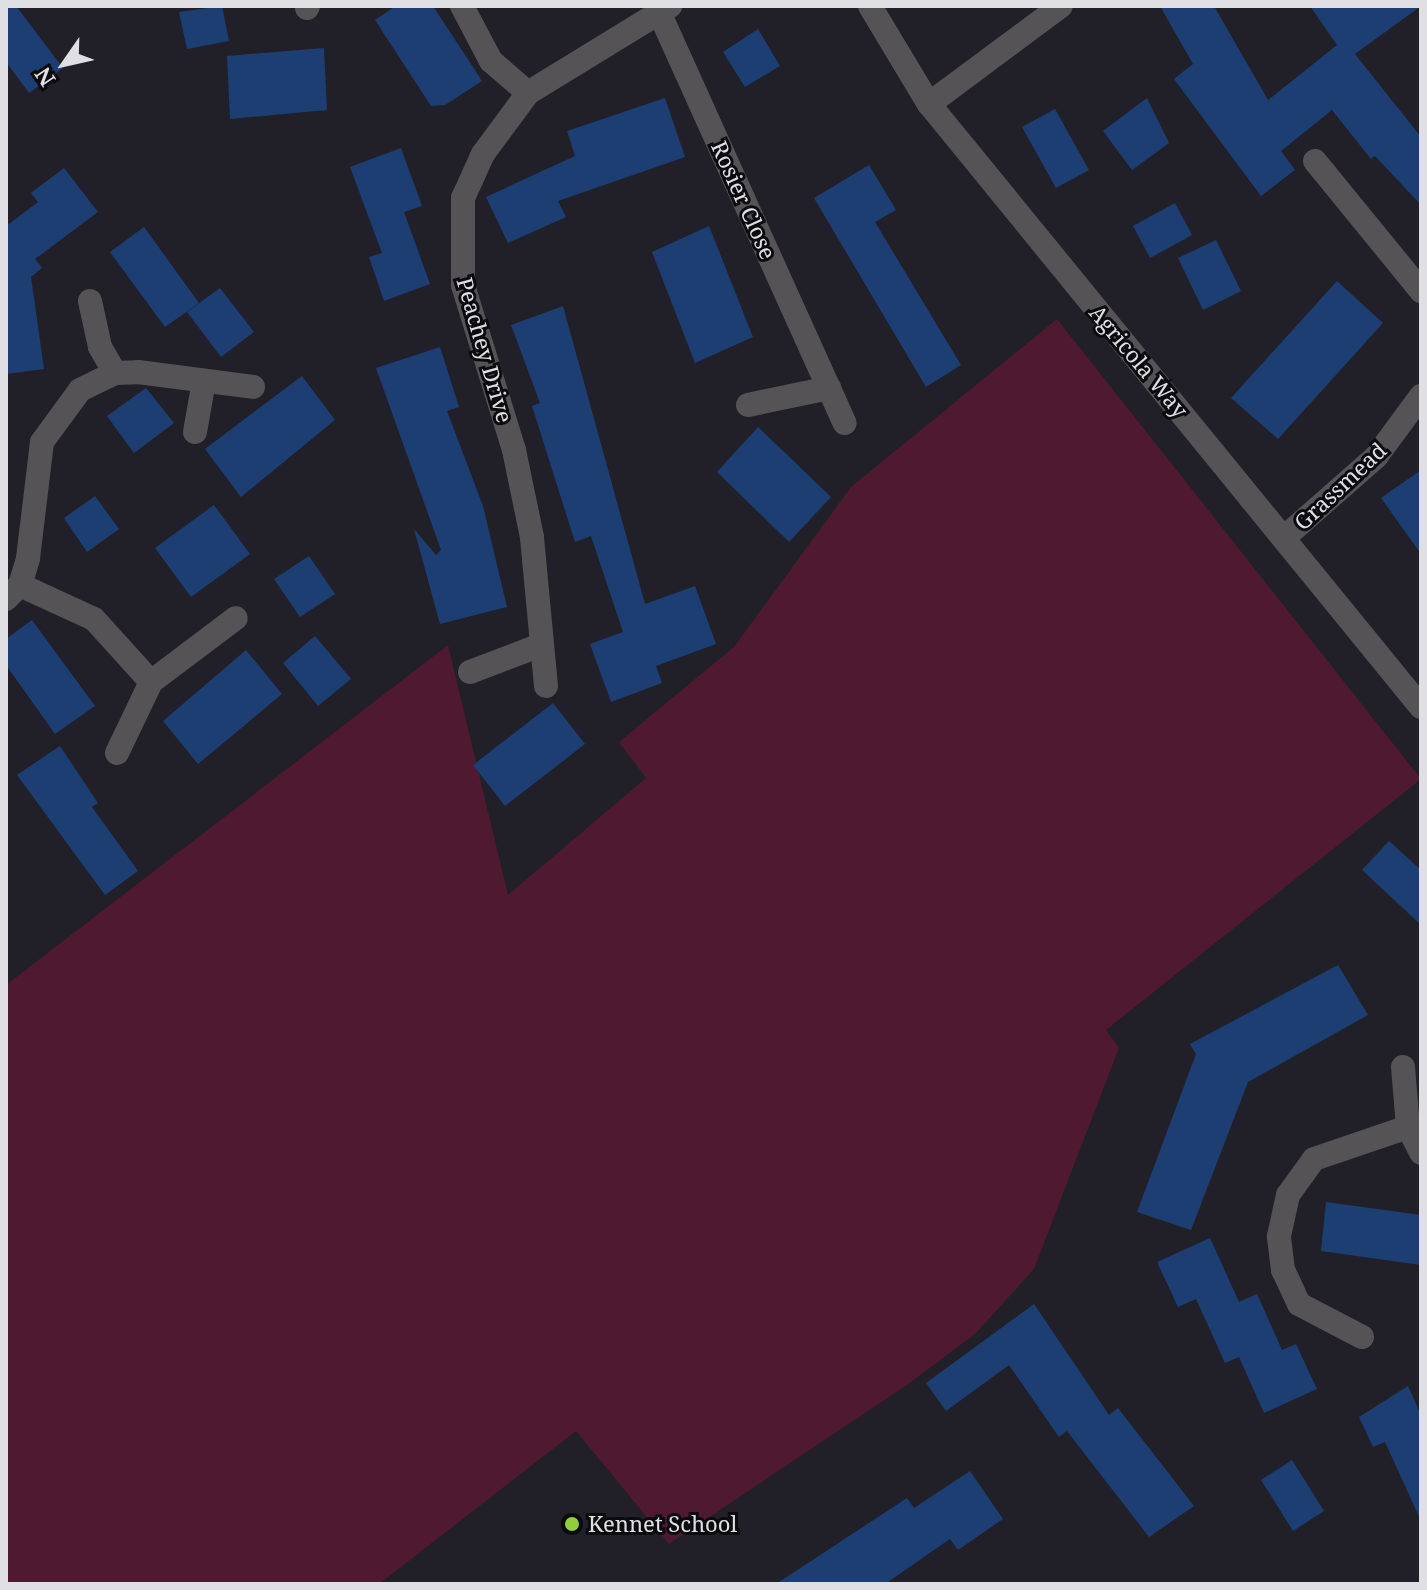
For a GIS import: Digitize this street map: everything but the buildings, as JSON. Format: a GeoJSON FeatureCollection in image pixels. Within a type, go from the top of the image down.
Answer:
{"type":"FeatureCollection","features":[{"type":"Feature","properties":{"kind":"street"},"geometry":{"type":"LineString","coordinates":[[462,6],[491,61],[528,93]]}},
{"type":"Feature","properties":{"kind":"street","name":"Agricola Way"},"geometry":{"type":"LineString","coordinates":[[870,6],[929,104],[1286,536],[1421,707]]}},
{"type":"Feature","properties":{"kind":"street"},"geometry":{"type":"LineString","coordinates":[[929,104],[1061,6]]}},
{"type":"Feature","properties":{"kind":"street","name":"Peachey Drive"},"geometry":{"type":"LineString","coordinates":[[546,686],[538,646],[532,537],[514,450],[463,285],[463,198],[483,154],[528,93],[665,9]]}},
{"type":"Feature","properties":{"kind":"street","name":"Rosier Close"},"geometry":{"type":"LineString","coordinates":[[665,9],[845,423]]}},
{"type":"Feature","properties":{"kind":"street"},"geometry":{"type":"LineString","coordinates":[[1315,161],[1421,291]]}},
{"type":"Feature","properties":{"kind":"street"},"geometry":{"type":"LineString","coordinates":[[90,301],[100,347],[115,373]]}},
{"type":"Feature","properties":{"kind":"street"},"geometry":{"type":"LineString","coordinates":[[151,682],[94,619],[13,592],[42,442],[80,390],[115,373],[253,387]]}},
{"type":"Feature","properties":{"kind":"street"},"geometry":{"type":"LineString","coordinates":[[195,432],[204,381]]}},
{"type":"Feature","properties":{"kind":"street"},"geometry":{"type":"LineString","coordinates":[[748,405],[829,388]]}},
{"type":"Feature","properties":{"kind":"street","name":"Grassmead"},"geometry":{"type":"LineString","coordinates":[[1286,536],[1376,457],[1421,396]]}},
{"type":"Feature","properties":{"kind":"street"},"geometry":{"type":"LineString","coordinates":[[117,753],[151,682],[236,618]]}},
{"type":"Feature","properties":{"kind":"street"},"geometry":{"type":"LineString","coordinates":[[470,672],[538,646]]}},
{"type":"Feature","properties":{"kind":"street"},"geometry":{"type":"LineString","coordinates":[[1403,1067],[1408,1127],[1421,1153]]}},
{"type":"Feature","properties":{"kind":"street"},"geometry":{"type":"LineString","coordinates":[[1362,1337],[1299,1304],[1283,1270],[1279,1236],[1288,1195],[1314,1159],[1408,1127]]}},
{"type":"Feature","properties":{"kind":"shaded area"},"geometry":{"type":"Polygon","coordinates":[[[1057,319],[1421,779],[1106,1030],[1119,1048],[1034,1269],[975,1334],[907,1385],[669,1544],[576,1431],[379,1584],[6,1584],[6,985],[448,645],[508,895],[646,778],[619,742],[734,647],[851,487],[1057,319]]]}},
{"type":"Feature","properties":{"kind":"place","name":"Kennet School"},"geometry":{"type":"Point","coordinates":[572,1524]}}]}
